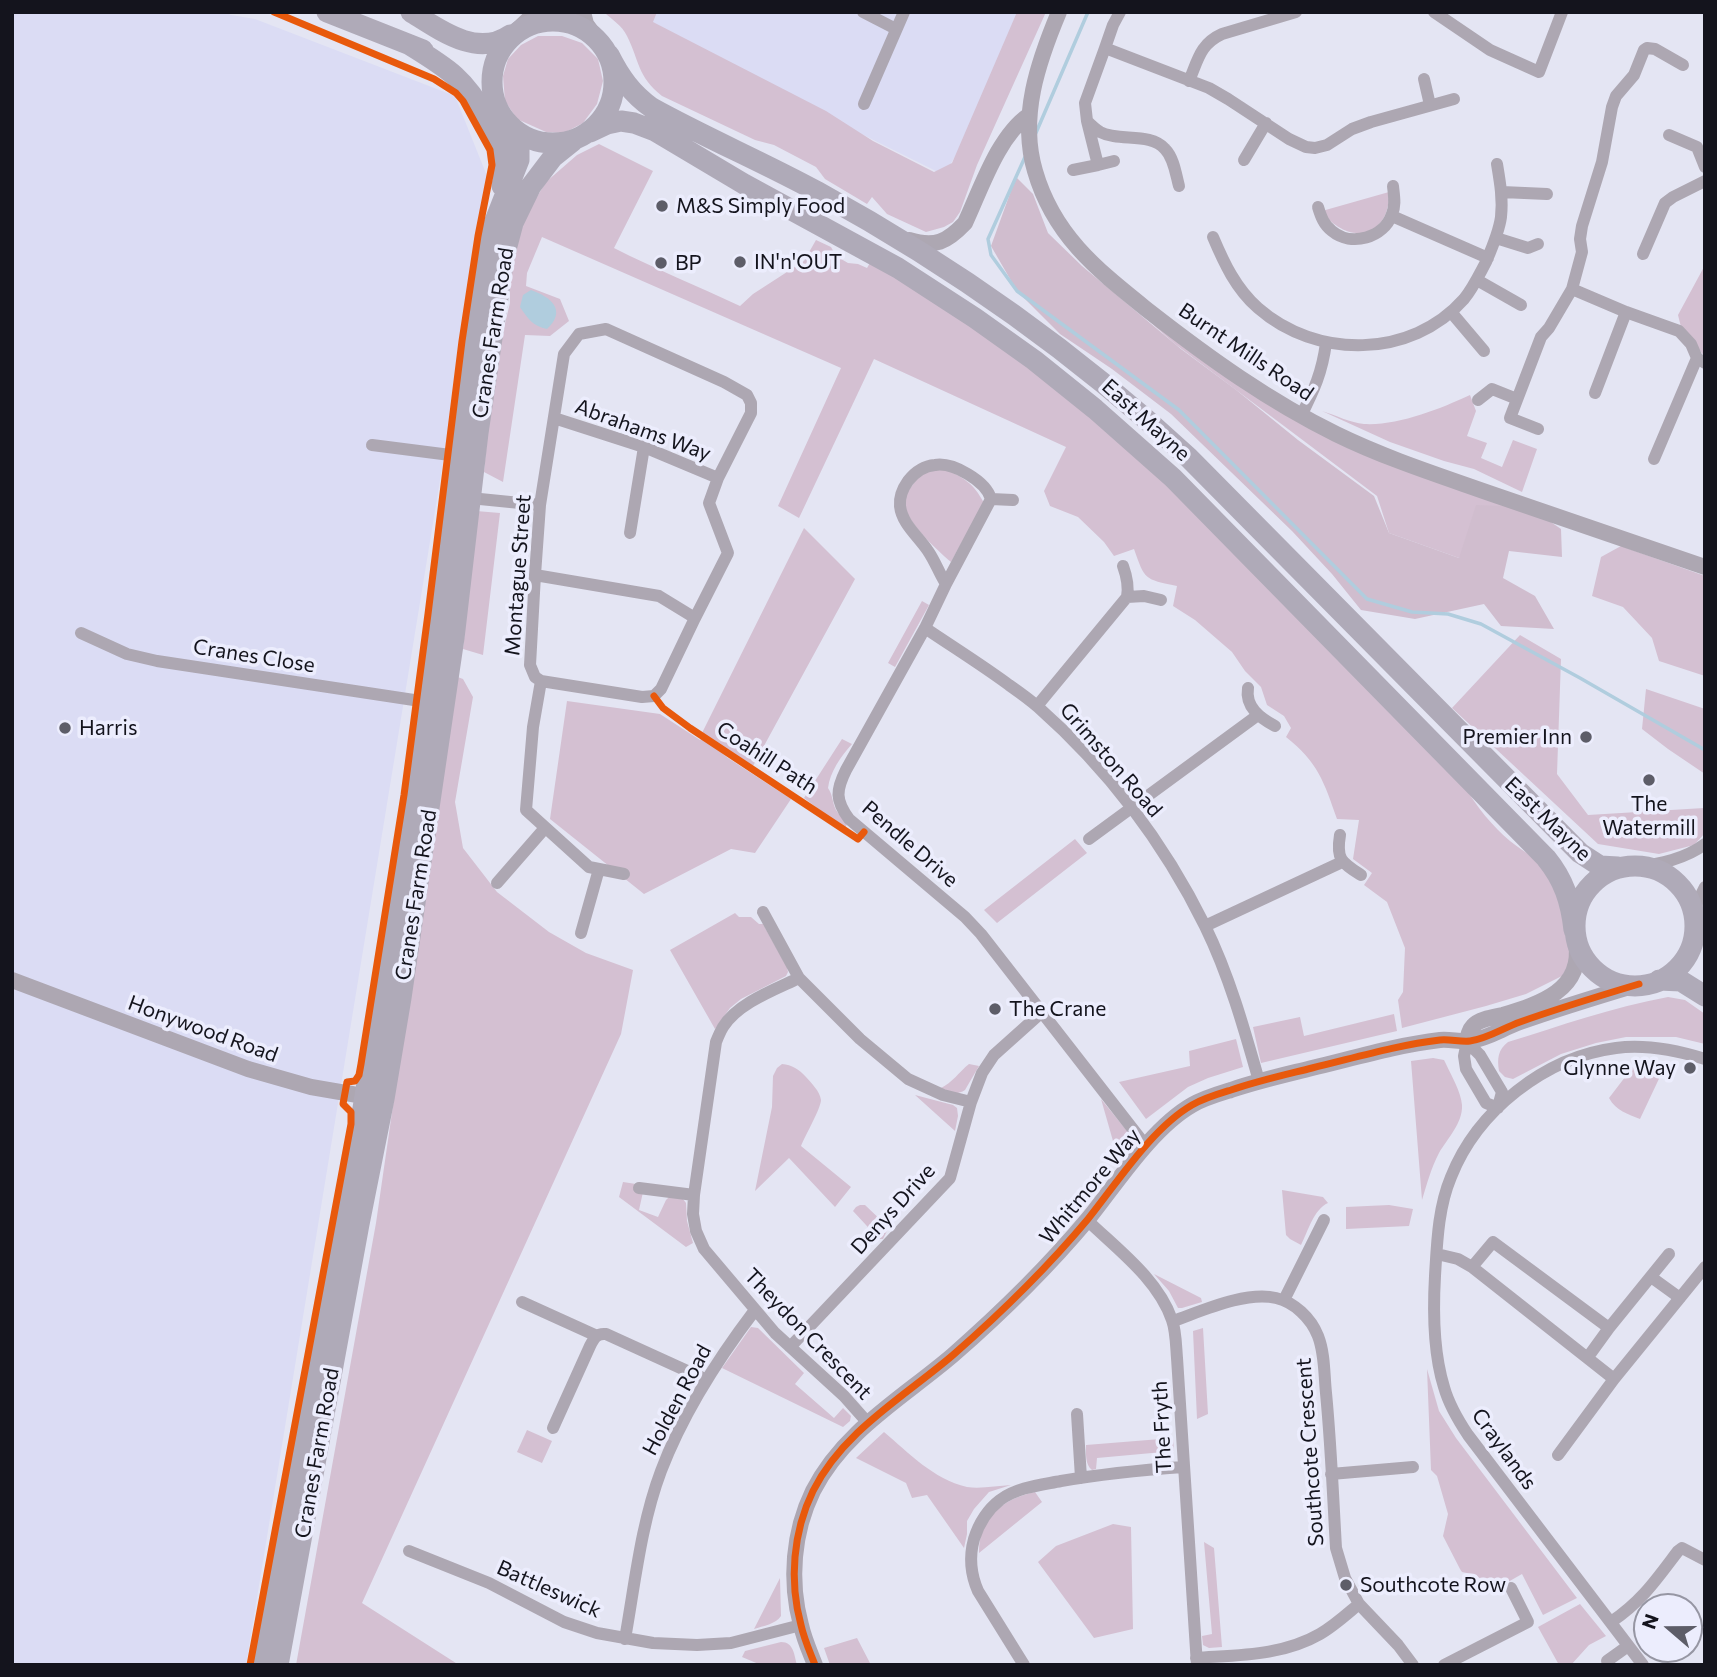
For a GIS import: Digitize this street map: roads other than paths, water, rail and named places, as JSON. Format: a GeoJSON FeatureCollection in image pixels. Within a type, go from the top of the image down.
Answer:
{"type":"FeatureCollection","features":[{"type":"Feature","properties":{"kind":"main road"},"geometry":{"type":"LineString","coordinates":[[327,12],[449,59],[463,67],[481,84],[509,125],[530,139],[551,144],[581,137],[599,124],[606,114],[614,92],[613,66],[603,47],[584,30],[549,22],[525,26],[495,43],[481,44],[452,36],[411,12]]}},
{"type":"Feature","properties":{"kind":"main road"},"geometry":{"type":"LineString","coordinates":[[497,108],[491,77],[495,60],[502,45],[515,32]]}},
{"type":"Feature","properties":{"kind":"main road"},"geometry":{"type":"LineString","coordinates":[[410,45],[451,72],[465,85],[477,100],[502,145],[504,168],[491,231]]}},
{"type":"Feature","properties":{"kind":"main road","name":"East Mayne"},"geometry":{"type":"LineString","coordinates":[[603,47],[625,83],[652,108],[776,170],[933,259],[991,297],[1086,368],[1188,457],[1580,853],[1600,866],[1627,867]]}},
{"type":"Feature","properties":{"kind":"main road","name":"East Mayne"},"geometry":{"type":"LineString","coordinates":[[581,137],[607,124],[621,121],[655,131],[744,184],[898,268],[1034,360],[1095,409],[1173,478],[1546,858],[1568,895],[1575,936]]}},
{"type":"Feature","properties":{"kind":"main road","name":"Cranes Farm Road"},"geometry":{"type":"LineString","coordinates":[[278,1665],[361,1212],[481,271],[491,231],[519,160],[519,145],[509,125]]}},
{"type":"Feature","properties":{"kind":"main road","name":"Cranes Farm Road"},"geometry":{"type":"LineString","coordinates":[[260,1665],[375,1098],[451,660],[486,371],[509,234],[531,186],[553,158],[581,137]]}},
{"type":"Feature","properties":{"kind":"main road"},"geometry":{"type":"LineString","coordinates":[[1648,982],[1671,975],[1681,966],[1692,949],[1699,929],[1688,896],[1668,876],[1652,870],[1627,867],[1607,872],[1589,886],[1576,909],[1575,936],[1583,957],[1598,975],[1618,984],[1648,982],[1665,979],[1681,981],[1705,996]]}},
{"type":"Feature","properties":{"kind":"street"},"geometry":{"type":"LineString","coordinates":[[515,32],[536,12]]}},
{"type":"Feature","properties":{"kind":"street"},"geometry":{"type":"LineString","coordinates":[[583,12],[586,24],[603,47]]}},
{"type":"Feature","properties":{"kind":"street"},"geometry":{"type":"LineString","coordinates":[[863,12],[896,29]]}},
{"type":"Feature","properties":{"kind":"street"},"geometry":{"type":"LineString","coordinates":[[864,104],[904,12]]}},
{"type":"Feature","properties":{"kind":"street","name":"Burnt Mills Road"},"geometry":{"type":"LineString","coordinates":[[1059,12],[1034,81],[1029,115],[1029,144],[1034,171],[1054,217],[1078,250],[1104,275],[1224,368],[1267,397],[1366,449],[1705,567]]}},
{"type":"Feature","properties":{"kind":"street"},"geometry":{"type":"LineString","coordinates":[[1098,165],[1085,103],[1120,12]]}},
{"type":"Feature","properties":{"kind":"street"},"geometry":{"type":"LineString","coordinates":[[1189,81],[1204,48],[1212,38],[1296,12]]}},
{"type":"Feature","properties":{"kind":"street"},"geometry":{"type":"LineString","coordinates":[[1434,12],[1450,16],[1490,50],[1539,72],[1562,12]]}},
{"type":"Feature","properties":{"kind":"street"},"geometry":{"type":"LineString","coordinates":[[1538,429],[1510,418],[1541,337],[1572,289],[1582,252],[1582,226],[1605,149],[1616,96],[1634,75],[1644,50],[1650,47],[1683,65]]}},
{"type":"Feature","properties":{"kind":"street"},"geometry":{"type":"LineString","coordinates":[[1105,48],[1209,88],[1297,143],[1315,148],[1327,145],[1371,121],[1454,99]]}},
{"type":"Feature","properties":{"kind":"street"},"geometry":{"type":"LineString","coordinates":[[1424,79],[1430,105]]}},
{"type":"Feature","properties":{"kind":"street"},"geometry":{"type":"LineString","coordinates":[[875,225],[921,244],[944,241],[954,234],[965,223],[1008,135],[1029,115]]}},
{"type":"Feature","properties":{"kind":"street"},"geometry":{"type":"LineString","coordinates":[[1087,121],[1101,132],[1145,140],[1165,148],[1179,186]]}},
{"type":"Feature","properties":{"kind":"street"},"geometry":{"type":"LineString","coordinates":[[1244,160],[1266,123]]}},
{"type":"Feature","properties":{"kind":"street"},"geometry":{"type":"LineString","coordinates":[[1669,135],[1698,147],[1705,167]]}},
{"type":"Feature","properties":{"kind":"street"},"geometry":{"type":"LineString","coordinates":[[1073,170],[1114,161]]}},
{"type":"Feature","properties":{"kind":"street"},"geometry":{"type":"LineString","coordinates":[[1213,237],[1227,270],[1256,307],[1293,331],[1326,343],[1359,346],[1406,338],[1438,322],[1451,312],[1477,280],[1496,238],[1501,217],[1502,192],[1497,164]]}},
{"type":"Feature","properties":{"kind":"street"},"geometry":{"type":"LineString","coordinates":[[1643,254],[1665,203],[1705,181]]}},
{"type":"Feature","properties":{"kind":"street"},"geometry":{"type":"LineString","coordinates":[[1318,207],[1323,222],[1332,232],[1344,238],[1358,240],[1383,229],[1392,216],[1395,203],[1392,186]]}},
{"type":"Feature","properties":{"kind":"street"},"geometry":{"type":"LineString","coordinates":[[1502,192],[1547,194]]}},
{"type":"Feature","properties":{"kind":"street"},"geometry":{"type":"LineString","coordinates":[[1392,216],[1488,257]]}},
{"type":"Feature","properties":{"kind":"street"},"geometry":{"type":"LineString","coordinates":[[1496,238],[1528,248],[1538,244]]}},
{"type":"Feature","properties":{"kind":"street"},"geometry":{"type":"LineString","coordinates":[[1477,280],[1521,304]]}},
{"type":"Feature","properties":{"kind":"street"},"geometry":{"type":"LineString","coordinates":[[1572,289],[1679,331],[1701,361],[1654,459]]}},
{"type":"Feature","properties":{"kind":"street"},"geometry":{"type":"LineString","coordinates":[[1451,312],[1484,351]]}},
{"type":"Feature","properties":{"kind":"street"},"geometry":{"type":"LineString","coordinates":[[1595,393],[1626,312]]}},
{"type":"Feature","properties":{"kind":"street","name":"Montague Street"},"geometry":{"type":"LineString","coordinates":[[606,329],[724,382],[747,395],[751,403],[751,413],[718,478],[709,503],[728,554],[661,689],[654,696],[642,697],[541,681],[535,677],[530,665],[540,505],[554,418],[564,354],[579,334],[606,329]]}},
{"type":"Feature","properties":{"kind":"street"},"geometry":{"type":"LineString","coordinates":[[1301,416],[1317,383],[1326,343]]}},
{"type":"Feature","properties":{"kind":"street"},"geometry":{"type":"LineString","coordinates":[[1478,400],[1492,389],[1517,399]]}},
{"type":"Feature","properties":{"kind":"street","name":"Abrahams Way"},"geometry":{"type":"LineString","coordinates":[[554,418],[644,447],[718,478]]}},
{"type":"Feature","properties":{"kind":"street"},"geometry":{"type":"LineString","coordinates":[[372,445],[458,456]]}},
{"type":"Feature","properties":{"kind":"street"},"geometry":{"type":"LineString","coordinates":[[630,533],[644,447]]}},
{"type":"Feature","properties":{"kind":"street"},"geometry":{"type":"LineString","coordinates":[[946,584],[930,553],[905,520],[900,504],[901,493],[918,471],[934,464],[943,464],[978,481],[989,492],[990,499],[1013,500]]}},
{"type":"Feature","properties":{"kind":"street"},"geometry":{"type":"LineString","coordinates":[[470,498],[540,505]]}},
{"type":"Feature","properties":{"kind":"street","name":"Pendle Drive"},"geometry":{"type":"LineString","coordinates":[[990,499],[925,628],[839,783],[839,804],[849,819],[981,934],[1146,1146]]}},
{"type":"Feature","properties":{"kind":"street"},"geometry":{"type":"LineString","coordinates":[[1037,706],[1127,597],[1129,588],[1123,566]]}},
{"type":"Feature","properties":{"kind":"street"},"geometry":{"type":"LineString","coordinates":[[534,575],[659,596],[695,618]]}},
{"type":"Feature","properties":{"kind":"street"},"geometry":{"type":"LineString","coordinates":[[1127,597],[1144,596],[1161,600]]}},
{"type":"Feature","properties":{"kind":"street","name":"Grimston Road"},"geometry":{"type":"LineString","coordinates":[[925,628],[982,665],[1037,706],[1079,747],[1132,807],[1169,861],[1205,926],[1238,1010],[1259,1081]]}},
{"type":"Feature","properties":{"kind":"street","name":"Cranes Close"},"geometry":{"type":"LineString","coordinates":[[81,633],[127,654],[157,661],[426,702]]}},
{"type":"Feature","properties":{"kind":"street"},"geometry":{"type":"LineString","coordinates":[[541,681],[533,727],[526,810],[589,867],[624,874]]}},
{"type":"Feature","properties":{"kind":"street"},"geometry":{"type":"LineString","coordinates":[[1248,688],[1251,707],[1275,726]]}},
{"type":"Feature","properties":{"kind":"street"},"geometry":{"type":"LineString","coordinates":[[1089,839],[1258,715]]}},
{"type":"Feature","properties":{"kind":"street"},"geometry":{"type":"LineString","coordinates":[[497,883],[545,828]]}},
{"type":"Feature","properties":{"kind":"street"},"geometry":{"type":"LineString","coordinates":[[1340,835],[1339,852],[1342,862],[1361,875]]}},
{"type":"Feature","properties":{"kind":"street"},"geometry":{"type":"LineString","coordinates":[[1627,867],[1671,860],[1705,844]]}},
{"type":"Feature","properties":{"kind":"street"},"geometry":{"type":"LineString","coordinates":[[1205,926],[1342,862]]}},
{"type":"Feature","properties":{"kind":"street"},"geometry":{"type":"LineString","coordinates":[[581,933],[598,869]]}},
{"type":"Feature","properties":{"kind":"street"},"geometry":{"type":"LineString","coordinates":[[1699,929],[1699,897],[1705,887]]}},
{"type":"Feature","properties":{"kind":"street"},"geometry":{"type":"LineString","coordinates":[[763,912],[799,978],[860,1038],[908,1079],[943,1095],[971,1102]]}},
{"type":"Feature","properties":{"kind":"street"},"geometry":{"type":"LineString","coordinates":[[1467,1042],[1480,1055],[1502,1092],[1498,1108],[1486,1103],[1465,1069],[1464,1056],[1467,1042],[1470,1030],[1477,1023],[1519,1010],[1562,989],[1571,977],[1577,961],[1575,936]]}},
{"type":"Feature","properties":{"kind":"street","name":"Theydon Crescent"},"geometry":{"type":"LineString","coordinates":[[799,978],[732,1015],[716,1042],[693,1214],[696,1231],[704,1249],[755,1310],[790,1347],[844,1396],[868,1423]]}},
{"type":"Feature","properties":{"kind":"street","name":"Honywood Road"},"geometry":{"type":"LineString","coordinates":[[12,980],[248,1069],[302,1085],[375,1098]]}},
{"type":"Feature","properties":{"kind":"street","name":"Whitmore Way"},"geometry":{"type":"LineString","coordinates":[[815,1665],[801,1625],[794,1564],[804,1514],[832,1462],[868,1423],[950,1357],[1032,1280],[1087,1220],[1146,1146],[1177,1115],[1192,1104],[1211,1096],[1259,1081],[1412,1045],[1445,1039],[1467,1042],[1480,1039],[1541,1014],[1648,982]]}},
{"type":"Feature","properties":{"kind":"street","name":"Denys Drive"},"geometry":{"type":"LineString","coordinates":[[790,1347],[950,1178],[982,1073],[994,1055],[1042,1012]]}},
{"type":"Feature","properties":{"kind":"street","name":"Craylands"},"geometry":{"type":"LineString","coordinates":[[1643,1665],[1468,1435],[1454,1412],[1444,1386],[1437,1351],[1434,1300],[1437,1254],[1444,1197],[1452,1172],[1477,1132],[1498,1108],[1523,1086],[1558,1066],[1592,1053],[1616,1048],[1650,1048],[1705,1059]]}},
{"type":"Feature","properties":{"kind":"street"},"geometry":{"type":"LineString","coordinates":[[639,1188],[694,1195]]}},
{"type":"Feature","properties":{"kind":"street","name":"The Fryth"},"geometry":{"type":"LineString","coordinates":[[1087,1220],[1145,1275],[1160,1295],[1173,1321],[1197,1662]]}},
{"type":"Feature","properties":{"kind":"street"},"geometry":{"type":"LineString","coordinates":[[1173,1321],[1236,1300],[1267,1297],[1284,1300],[1324,1220]]}},
{"type":"Feature","properties":{"kind":"street"},"geometry":{"type":"LineString","coordinates":[[1472,1267],[1493,1242],[1609,1328]]}},
{"type":"Feature","properties":{"kind":"street"},"geometry":{"type":"LineString","coordinates":[[1437,1254],[1458,1259],[1472,1267],[1614,1379]]}},
{"type":"Feature","properties":{"kind":"street"},"geometry":{"type":"LineString","coordinates":[[1588,1357],[1669,1254]]}},
{"type":"Feature","properties":{"kind":"street"},"geometry":{"type":"LineString","coordinates":[[1558,1455],[1614,1379],[1705,1266]]}},
{"type":"Feature","properties":{"kind":"street"},"geometry":{"type":"LineString","coordinates":[[1651,1277],[1680,1298]]}},
{"type":"Feature","properties":{"kind":"street","name":"Southcote Crescent"},"geometry":{"type":"LineString","coordinates":[[1284,1300],[1310,1321],[1322,1348],[1336,1548],[1345,1578],[1359,1604],[1413,1665]]}},
{"type":"Feature","properties":{"kind":"street"},"geometry":{"type":"LineString","coordinates":[[522,1302],[597,1336],[606,1334],[707,1380]]}},
{"type":"Feature","properties":{"kind":"street","name":"Holden Road"},"geometry":{"type":"LineString","coordinates":[[625,1639],[647,1519],[661,1472],[687,1414],[728,1346],[755,1310]]}},
{"type":"Feature","properties":{"kind":"street"},"geometry":{"type":"LineString","coordinates":[[553,1428],[597,1336]]}},
{"type":"Feature","properties":{"kind":"street"},"geometry":{"type":"LineString","coordinates":[[1077,1414],[1081,1478]]}},
{"type":"Feature","properties":{"kind":"street"},"geometry":{"type":"LineString","coordinates":[[1024,1665],[972,1579],[972,1546],[990,1509],[1012,1493],[1031,1487],[1136,1470],[1183,1467]]}},
{"type":"Feature","properties":{"kind":"street"},"geometry":{"type":"LineString","coordinates":[[1331,1474],[1413,1467]]}},
{"type":"Feature","properties":{"kind":"street"},"geometry":{"type":"LineString","coordinates":[[1611,1622],[1650,1590],[1682,1548],[1705,1560]]}},
{"type":"Feature","properties":{"kind":"street","name":"Battleswick"},"geometry":{"type":"LineString","coordinates":[[409,1552],[489,1583],[564,1622],[625,1639],[676,1644],[731,1643],[801,1625]]}},
{"type":"Feature","properties":{"kind":"street"},"geometry":{"type":"LineString","coordinates":[[1444,1665],[1528,1622],[1511,1588]]}},
{"type":"Feature","properties":{"kind":"street"},"geometry":{"type":"LineString","coordinates":[[1197,1662],[1265,1653],[1302,1643],[1320,1634],[1359,1604]]}},
{"type":"Feature","properties":{"kind":"street"},"geometry":{"type":"LineString","coordinates":[[1607,1661],[1628,1646]]}},
{"type":"Feature","properties":{"kind":"waterway"},"geometry":{"type":"LineString","coordinates":[[1035,135],[1088,12]]}},
{"type":"Feature","properties":{"kind":"waterway"},"geometry":{"type":"LineString","coordinates":[[1025,157],[988,239],[991,255],[1017,291],[1179,410],[1367,599],[1412,612],[1448,614],[1481,624],[1705,750]]}},
{"type":"Feature","properties":{"kind":"place","name":"M&S Simply Food"},"geometry":{"type":"Point","coordinates":[662,206]}},
{"type":"Feature","properties":{"kind":"place","name":"IN'n'OUT"},"geometry":{"type":"Point","coordinates":[740,262]}},
{"type":"Feature","properties":{"kind":"place","name":"BP"},"geometry":{"type":"Point","coordinates":[661,263]}},
{"type":"Feature","properties":{"kind":"place","name":"Harris"},"geometry":{"type":"Point","coordinates":[65,728]}},
{"type":"Feature","properties":{"kind":"place","name":"Premier Inn"},"geometry":{"type":"Point","coordinates":[1586,737]}},
{"type":"Feature","properties":{"kind":"place","name":"The Watermill"},"geometry":{"type":"Point","coordinates":[1649,780]}},
{"type":"Feature","properties":{"kind":"place","name":"The Crane"},"geometry":{"type":"Point","coordinates":[995,1009]}},
{"type":"Feature","properties":{"kind":"place","name":"Glynne Way"},"geometry":{"type":"Point","coordinates":[1690,1068]}},
{"type":"Feature","properties":{"kind":"place","name":"Southcote Row"},"geometry":{"type":"Point","coordinates":[1346,1585]}}]}
